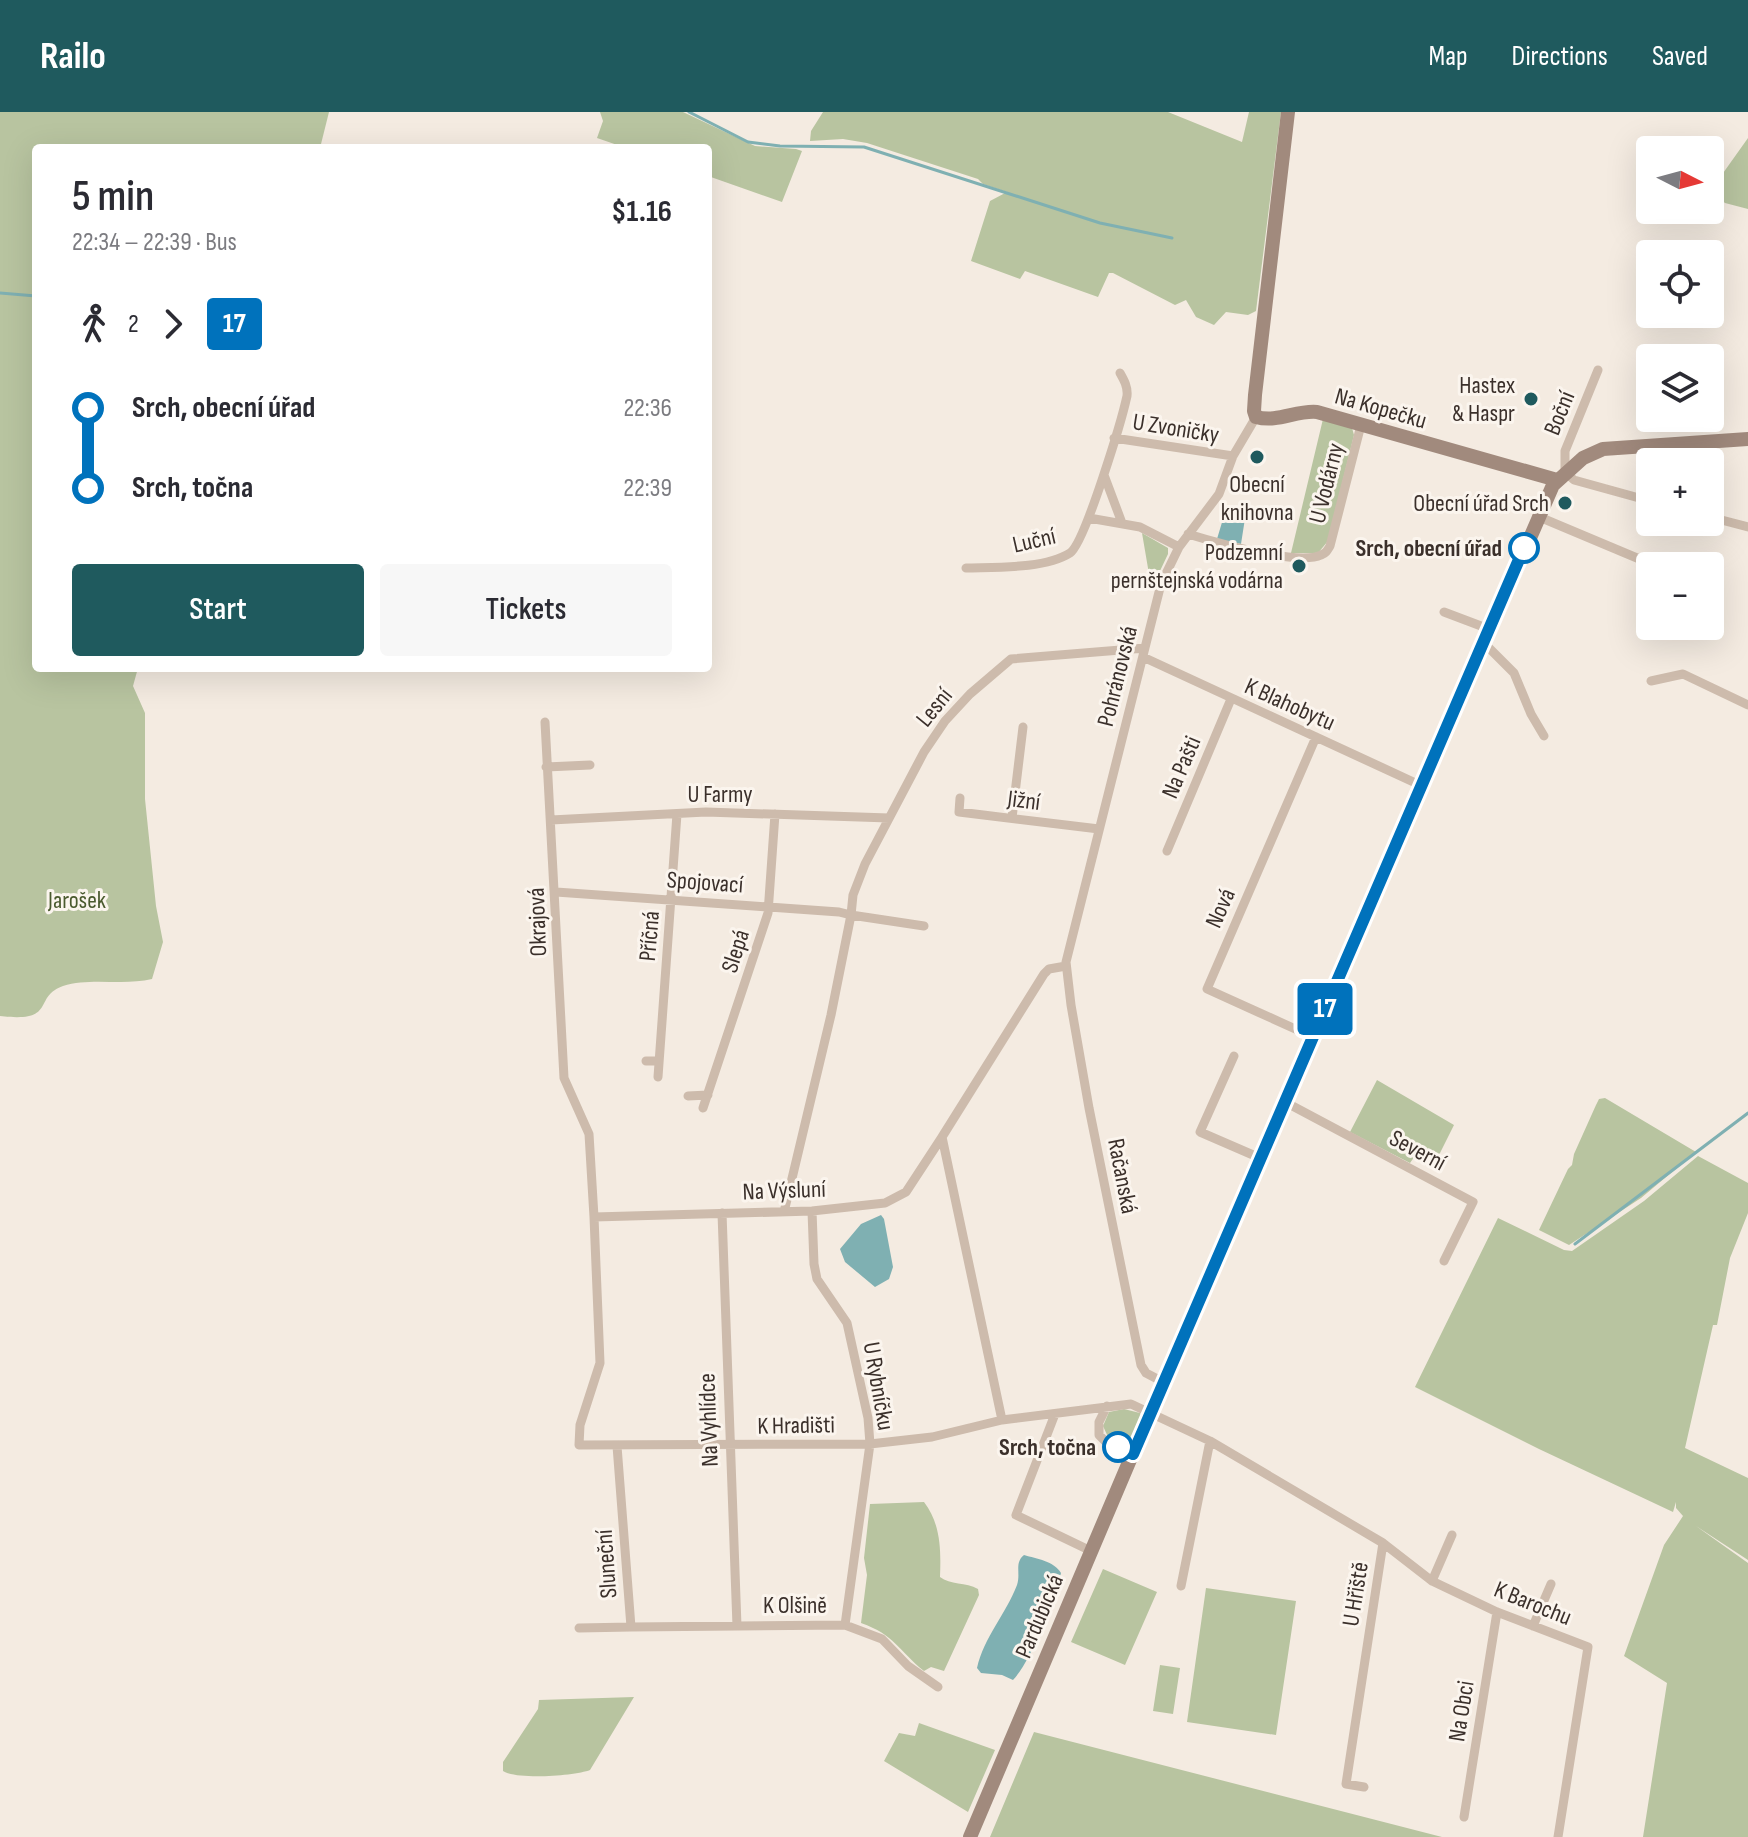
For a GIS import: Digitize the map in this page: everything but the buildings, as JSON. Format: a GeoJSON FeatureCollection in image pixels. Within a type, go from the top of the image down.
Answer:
{"type":"FeatureCollection","features":[{"type":"Feature","properties":{"kind":"street"},"geometry":{"type":"LineString","coordinates":[[1256,417],[1254,405],[1288,112]]}},
{"type":"Feature","properties":{"kind":"street","name":"Boční"},"geometry":{"type":"LineString","coordinates":[[1561,476],[1565,451],[1598,370]]}},
{"type":"Feature","properties":{"kind":"street","name":"U Zvoničky"},"geometry":{"type":"LineString","coordinates":[[1089,518],[1127,394],[1120,373]]}},
{"type":"Feature","properties":{"kind":"street","name":"Na Kopečku"},"geometry":{"type":"LineString","coordinates":[[1256,417],[1275,419],[1308,411],[1561,476]]}},
{"type":"Feature","properties":{"kind":"street","name":"Pohránovská"},"geometry":{"type":"LineString","coordinates":[[1066,966],[1070,939],[1161,584],[1179,547],[1219,494],[1233,456],[1256,417]]}},
{"type":"Feature","properties":{"kind":"street","name":"U Vodárny"},"geometry":{"type":"LineString","coordinates":[[1188,534],[1276,555],[1311,558],[1322,555],[1330,546],[1361,425]]}},
{"type":"Feature","properties":{"kind":"street","name":"U Zvoničky"},"geometry":{"type":"LineString","coordinates":[[1114,438],[1233,456]]}},
{"type":"Feature","properties":{"kind":"street"},"geometry":{"type":"LineString","coordinates":[[1561,476],[1583,458],[1611,448],[1748,439]]}},
{"type":"Feature","properties":{"kind":"street"},"geometry":{"type":"LineString","coordinates":[[1104,475],[1122,523]]}},
{"type":"Feature","properties":{"kind":"street"},"geometry":{"type":"LineString","coordinates":[[1561,476],[1636,497]]}},
{"type":"Feature","properties":{"kind":"street","name":"Pardubická"},"geometry":{"type":"LineString","coordinates":[[970,1837],[1537,516],[1561,476]]}},
{"type":"Feature","properties":{"kind":"street"},"geometry":{"type":"LineString","coordinates":[[1537,516],[1636,558]]}},
{"type":"Feature","properties":{"kind":"street"},"geometry":{"type":"LineString","coordinates":[[1089,518],[1149,530],[1179,547]]}},
{"type":"Feature","properties":{"kind":"street","name":"Luční"},"geometry":{"type":"LineString","coordinates":[[966,568],[1045,561],[1070,553],[1076,547],[1089,518]]}},
{"type":"Feature","properties":{"kind":"street"},"geometry":{"type":"LineString","coordinates":[[1724,521],[1748,527]]}},
{"type":"Feature","properties":{"kind":"street"},"geometry":{"type":"LineString","coordinates":[[1444,612],[1486,636],[1514,673],[1544,736]]}},
{"type":"Feature","properties":{"kind":"street","name":"K Blahobytu"},"geometry":{"type":"LineString","coordinates":[[1144,653],[1231,699],[1422,786]]}},
{"type":"Feature","properties":{"kind":"street","name":"Lesní"},"geometry":{"type":"LineString","coordinates":[[784,1212],[831,1015],[853,895],[865,864],[924,752],[945,721],[970,694],[1011,659],[1144,653]]}},
{"type":"Feature","properties":{"kind":"street"},"geometry":{"type":"LineString","coordinates":[[1651,681],[1683,674],[1748,705]]}},
{"type":"Feature","properties":{"kind":"street","name":"Na Pašti"},"geometry":{"type":"LineString","coordinates":[[1167,851],[1231,699]]}},
{"type":"Feature","properties":{"kind":"street","name":"Okrajová"},"geometry":{"type":"LineString","coordinates":[[545,722],[564,1078],[589,1134],[594,1217]]}},
{"type":"Feature","properties":{"kind":"street"},"geometry":{"type":"LineString","coordinates":[[1012,818],[1023,727]]}},
{"type":"Feature","properties":{"kind":"street","name":"Nová"},"geometry":{"type":"LineString","coordinates":[[1313,1037],[1207,989],[1316,737]]}},
{"type":"Feature","properties":{"kind":"street"},"geometry":{"type":"LineString","coordinates":[[546,767],[590,765]]}},
{"type":"Feature","properties":{"kind":"street","name":"Jižní"},"geometry":{"type":"LineString","coordinates":[[960,798],[959,812],[1099,829]]}},
{"type":"Feature","properties":{"kind":"street","name":"U Farmy"},"geometry":{"type":"LineString","coordinates":[[551,820],[706,812],[889,818]]}},
{"type":"Feature","properties":{"kind":"street","name":"Příčná"},"geometry":{"type":"LineString","coordinates":[[658,1077],[677,814]]}},
{"type":"Feature","properties":{"kind":"street","name":"Slepá"},"geometry":{"type":"LineString","coordinates":[[703,1108],[768,907],[775,814]]}},
{"type":"Feature","properties":{"kind":"street","name":"Spojovací"},"geometry":{"type":"LineString","coordinates":[[556,892],[851,915]]}},
{"type":"Feature","properties":{"kind":"street"},"geometry":{"type":"LineString","coordinates":[[851,915],[924,926]]}},
{"type":"Feature","properties":{"kind":"street","name":"Na Výsluní"},"geometry":{"type":"LineString","coordinates":[[594,1217],[812,1211],[885,1203],[901,1197],[1044,974],[1055,967],[1066,966]]}},
{"type":"Feature","properties":{"kind":"street","name":"Račanská"},"geometry":{"type":"LineString","coordinates":[[1066,966],[1089,1108],[1141,1365],[1146,1373],[1163,1382]]}},
{"type":"Feature","properties":{"kind":"street"},"geometry":{"type":"LineString","coordinates":[[1234,1056],[1200,1132],[1260,1158]]}},
{"type":"Feature","properties":{"kind":"street"},"geometry":{"type":"LineString","coordinates":[[646,1061],[659,1061]]}},
{"type":"Feature","properties":{"kind":"street"},"geometry":{"type":"LineString","coordinates":[[688,1096],[708,1095]]}},
{"type":"Feature","properties":{"kind":"street","name":"Severní"},"geometry":{"type":"LineString","coordinates":[[1285,1102],[1473,1202],[1444,1261]]}},
{"type":"Feature","properties":{"kind":"street"},"geometry":{"type":"LineString","coordinates":[[942,1137],[1002,1420]]}},
{"type":"Feature","properties":{"kind":"street","name":"U Rybníčku"},"geometry":{"type":"LineString","coordinates":[[812,1211],[817,1279],[847,1323],[868,1418],[870,1444],[845,1625]]}},
{"type":"Feature","properties":{"kind":"street","name":"Na Vyhlídce"},"geometry":{"type":"LineString","coordinates":[[722,1213],[737,1626]]}},
{"type":"Feature","properties":{"kind":"street","name":"K Hradišti"},"geometry":{"type":"LineString","coordinates":[[594,1217],[600,1363],[580,1425],[579,1445],[870,1444]]}},
{"type":"Feature","properties":{"kind":"street"},"geometry":{"type":"LineString","coordinates":[[870,1444],[932,1437],[1002,1420],[1128,1403],[1150,1412]]}},
{"type":"Feature","properties":{"kind":"street"},"geometry":{"type":"LineString","coordinates":[[1107,1406],[1099,1422],[1099,1435],[1106,1442],[1133,1454]]}},
{"type":"Feature","properties":{"kind":"street","name":"U Hřiště"},"geometry":{"type":"LineString","coordinates":[[1150,1412],[1210,1441],[1383,1543],[1346,1784],[1364,1787]]}},
{"type":"Feature","properties":{"kind":"street"},"geometry":{"type":"LineString","coordinates":[[1055,1414],[1016,1515],[1091,1551]]}},
{"type":"Feature","properties":{"kind":"street"},"geometry":{"type":"LineString","coordinates":[[1181,1586],[1210,1441]]}},
{"type":"Feature","properties":{"kind":"street","name":"Sluneční"},"geometry":{"type":"LineString","coordinates":[[579,1628],[631,1627],[617,1446]]}},
{"type":"Feature","properties":{"kind":"street"},"geometry":{"type":"LineString","coordinates":[[1432,1581],[1452,1535]]}},
{"type":"Feature","properties":{"kind":"street","name":"K Barochu"},"geometry":{"type":"LineString","coordinates":[[1383,1543],[1432,1581],[1497,1612],[1588,1647],[1558,1837]]}},
{"type":"Feature","properties":{"kind":"street"},"geometry":{"type":"LineString","coordinates":[[1533,1626],[1551,1584]]}},
{"type":"Feature","properties":{"kind":"street","name":"Na Obci"},"geometry":{"type":"LineString","coordinates":[[1464,1817],[1497,1612]]}},
{"type":"Feature","properties":{"kind":"street","name":"K Olšině"},"geometry":{"type":"LineString","coordinates":[[631,1627],[845,1625],[882,1639],[908,1666],[938,1687]]}},
{"type":"Feature","properties":{"kind":"green space","name":"Jarošek"},"geometry":{"type":"Polygon","coordinates":[[[0,112],[329,112],[321,144],[32,144],[32,672],[137,672],[133,686],[145,713],[145,799],[156,906],[163,942],[152,979],[74,983],[54,991],[42,1008],[30,1016],[0,1016],[0,112]]]}},
{"type":"Feature","properties":{"kind":"green space"},"geometry":{"type":"Polygon","coordinates":[[[600,112],[683,112],[755,146],[802,151],[782,202],[712,177],[712,144],[614,144],[597,138],[603,121],[600,112]]]}},
{"type":"Feature","properties":{"kind":"green space"},"geometry":{"type":"Polygon","coordinates":[[[823,112],[1168,112],[1242,142],[1249,112],[1281,112],[1256,311],[1248,315],[1226,312],[1214,325],[1196,317],[1186,300],[1175,305],[1113,273],[1109,273],[1098,297],[1025,271],[1020,279],[971,261],[990,201],[1007,192],[983,184],[978,179],[867,143],[843,139],[810,141],[811,131],[823,112]]]}},
{"type":"Feature","properties":{"kind":"green space"},"geometry":{"type":"Polygon","coordinates":[[[1748,138],[1748,209],[1724,202],[1724,172],[1748,138]]]}},
{"type":"Feature","properties":{"kind":"green space"},"geometry":{"type":"Polygon","coordinates":[[[1323,419],[1352,428],[1354,435],[1328,541],[1318,553],[1291,553],[1323,419]]]}},
{"type":"Feature","properties":{"kind":"green space"},"geometry":{"type":"Polygon","coordinates":[[[1142,533],[1168,548],[1159,573],[1149,574],[1142,533]]]}},
{"type":"Feature","properties":{"kind":"green space"},"geometry":{"type":"Polygon","coordinates":[[[1377,1080],[1454,1125],[1435,1163],[1417,1153],[1410,1163],[1350,1132],[1377,1080]]]}},
{"type":"Feature","properties":{"kind":"green space"},"geometry":{"type":"Polygon","coordinates":[[[1605,1098],[1696,1152],[1641,1198],[1569,1245],[1539,1230],[1572,1165],[1599,1099],[1605,1098]]]}},
{"type":"Feature","properties":{"kind":"green space"},"geometry":{"type":"Polygon","coordinates":[[[1698,1156],[1748,1183],[1748,1213],[1730,1258],[1717,1325],[1713,1325],[1685,1448],[1748,1478],[1748,1560],[1696,1526],[1748,1563],[1748,1837],[1643,1837],[1667,1683],[1624,1656],[1664,1545],[1683,1516],[1676,1508],[1676,1502],[1673,1512],[1415,1387],[1498,1218],[1572,1251],[1644,1201],[1698,1156]]]}},
{"type":"Feature","properties":{"kind":"green space"},"geometry":{"type":"Polygon","coordinates":[[[1124,1409],[1140,1413],[1142,1418],[1132,1442],[1123,1444],[1108,1437],[1103,1426],[1109,1412],[1124,1409]]]}},
{"type":"Feature","properties":{"kind":"green space"},"geometry":{"type":"Polygon","coordinates":[[[924,1502],[937,1529],[940,1577],[978,1589],[979,1595],[944,1671],[931,1667],[924,1671],[889,1638],[861,1623],[870,1504],[924,1502]]]}},
{"type":"Feature","properties":{"kind":"green space"},"geometry":{"type":"Polygon","coordinates":[[[1103,1569],[1157,1592],[1125,1665],[1071,1642],[1103,1569]]]}},
{"type":"Feature","properties":{"kind":"green space"},"geometry":{"type":"Polygon","coordinates":[[[1206,1588],[1296,1601],[1276,1735],[1187,1722],[1206,1588]]]}},
{"type":"Feature","properties":{"kind":"green space"},"geometry":{"type":"Polygon","coordinates":[[[1160,1665],[1180,1668],[1173,1714],[1153,1711],[1160,1665]]]}},
{"type":"Feature","properties":{"kind":"green space"},"geometry":{"type":"Polygon","coordinates":[[[634,1697],[590,1770],[546,1776],[503,1771],[503,1762],[538,1709],[539,1700],[634,1697]]]}},
{"type":"Feature","properties":{"kind":"green space"},"geometry":{"type":"Polygon","coordinates":[[[919,1723],[995,1750],[968,1812],[884,1761],[899,1733],[915,1736],[919,1723]]]}},
{"type":"Feature","properties":{"kind":"green space"},"geometry":{"type":"Polygon","coordinates":[[[1034,1732],[1442,1837],[990,1837],[1034,1732]]]}},
{"type":"Feature","properties":{"kind":"water"},"geometry":{"type":"Polygon","coordinates":[[[1226,509],[1246,512],[1241,544],[1217,539],[1226,509]]]}},
{"type":"Feature","properties":{"kind":"water"},"geometry":{"type":"Polygon","coordinates":[[[881,1215],[893,1267],[889,1279],[875,1287],[845,1262],[840,1249],[861,1224],[881,1215]]]}},
{"type":"Feature","properties":{"kind":"water"},"geometry":{"type":"Polygon","coordinates":[[[1024,1555],[1050,1563],[1061,1573],[1048,1614],[1028,1659],[1013,1680],[1002,1675],[981,1673],[977,1668],[980,1657],[1017,1585],[1019,1561],[1024,1555]]]}},
{"type":"Feature","properties":{"kind":"waterway"},"geometry":{"type":"LineString","coordinates":[[689,112],[748,142],[780,146],[864,147],[1100,223],[1172,238]]}},
{"type":"Feature","properties":{"kind":"waterway"},"geometry":{"type":"LineString","coordinates":[[0,293],[32,296]]}},
{"type":"Feature","properties":{"kind":"waterway"},"geometry":{"type":"LineString","coordinates":[[1575,1244],[1748,1113]]}},
{"type":"Feature","properties":{"kind":"bus line","name":"17"},"geometry":{"type":"LineString","coordinates":[[1118,1447],[1133,1454],[1524,548]]}},
{"type":"Feature","properties":{"kind":"place","name":"Hastex & Haspr"},"geometry":{"type":"Point","coordinates":[1531,399]}},
{"type":"Feature","properties":{"kind":"place","name":"Obecní knihovna"},"geometry":{"type":"Point","coordinates":[1257,457]}},
{"type":"Feature","properties":{"kind":"place","name":"Obecní úřad Srch"},"geometry":{"type":"Point","coordinates":[1565,503]}},
{"type":"Feature","properties":{"kind":"place","name":"Srch, obecní úřad"},"geometry":{"type":"Point","coordinates":[1524,548]}},
{"type":"Feature","properties":{"kind":"place","name":"Podzemní pernštejnská vodárna"},"geometry":{"type":"Point","coordinates":[1299,566]}},
{"type":"Feature","properties":{"kind":"place","name":"Srch, točna"},"geometry":{"type":"Point","coordinates":[1118,1447]}}]}
